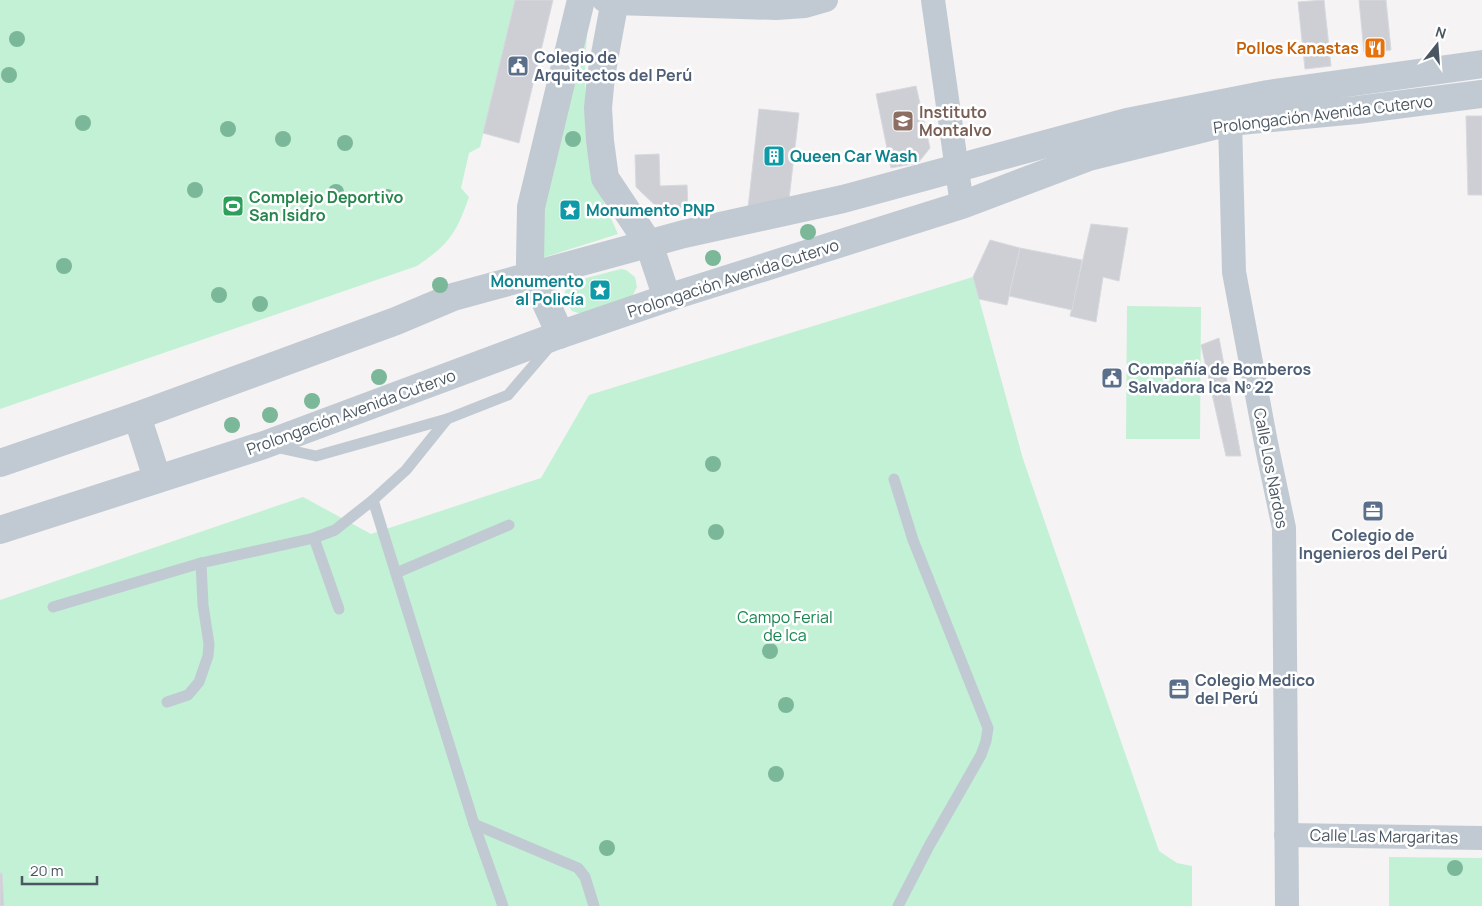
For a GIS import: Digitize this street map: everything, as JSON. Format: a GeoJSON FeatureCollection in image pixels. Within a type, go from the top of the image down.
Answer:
{"type":"FeatureCollection","features":[{"type":"Feature","properties":{"kind":"street"},"geometry":{"type":"LineString","coordinates":[[559,335],[534,277],[530,263],[531,207],[581,0]]}},
{"type":"Feature","properties":{"kind":"street"},"geometry":{"type":"LineString","coordinates":[[667,298],[649,244],[605,178],[598,108],[611,1],[776,8],[805,6],[826,0]]}},
{"type":"Feature","properties":{"kind":"street"},"geometry":{"type":"LineString","coordinates":[[932,0],[962,205]]}},
{"type":"Feature","properties":{"kind":"street","name":"Prolongación Avenida Cutervo"},"geometry":{"type":"LineString","coordinates":[[0,464],[138,416],[396,321],[453,297],[534,277],[684,234],[843,199],[1127,122],[1268,94],[1482,64]]}},
{"type":"Feature","properties":{"kind":"street","name":"Prolongación Avenida Cutervo"},"geometry":{"type":"LineString","coordinates":[[0,530],[264,445],[559,335],[667,298],[962,205],[1088,157],[1165,140],[1230,122],[1357,110],[1482,94]]}},
{"type":"Feature","properties":{"kind":"street","name":"Calle Los Nardos"},"geometry":{"type":"LineString","coordinates":[[1230,122],[1234,272],[1266,444],[1284,528],[1287,906]]}},
{"type":"Feature","properties":{"kind":"street"},"geometry":{"type":"LineString","coordinates":[[138,416],[157,478]]}},
{"type":"Feature","properties":{"kind":"street","name":"Calle Las Margaritas"},"geometry":{"type":"LineString","coordinates":[[1286,835],[1482,838]]}},
{"type":"Feature","properties":{"kind":"lane"},"geometry":{"type":"LineString","coordinates":[[264,445],[316,456],[447,419],[508,395],[559,335]]}},
{"type":"Feature","properties":{"kind":"lane"},"geometry":{"type":"LineString","coordinates":[[54,607],[201,563],[314,538],[335,530],[373,500],[406,470],[447,419]]}},
{"type":"Feature","properties":{"kind":"lane"},"geometry":{"type":"LineString","coordinates":[[894,478],[913,540],[988,728],[981,755],[929,846],[898,906]]}},
{"type":"Feature","properties":{"kind":"lane"},"geometry":{"type":"LineString","coordinates":[[373,500],[474,824],[503,906]]}},
{"type":"Feature","properties":{"kind":"lane"},"geometry":{"type":"LineString","coordinates":[[396,573],[508,525]]}},
{"type":"Feature","properties":{"kind":"lane"},"geometry":{"type":"LineString","coordinates":[[314,538],[339,609]]}},
{"type":"Feature","properties":{"kind":"lane"},"geometry":{"type":"LineString","coordinates":[[167,702],[188,695],[198,682],[208,656],[201,563]]}},
{"type":"Feature","properties":{"kind":"lane"},"geometry":{"type":"LineString","coordinates":[[474,824],[578,868],[585,877],[594,906]]}},
{"type":"Feature","properties":{"kind":"green space","name":"Complejo Deportivo San Isidro"},"geometry":{"type":"Polygon","coordinates":[[[0,0],[515,0],[480,147],[469,153],[461,188],[469,197],[455,229],[437,251],[417,266],[0,409],[0,0]]]}},
{"type":"Feature","properties":{"kind":"green space"},"geometry":{"type":"Polygon","coordinates":[[[589,8],[585,62],[586,142],[593,178],[618,234],[542,258],[542,211],[589,8]]]}},
{"type":"Feature","properties":{"kind":"green space"},"geometry":{"type":"Polygon","coordinates":[[[621,269],[626,270],[635,277],[637,287],[632,297],[583,313],[572,311],[566,302],[565,291],[571,282],[621,269]]]}},
{"type":"Feature","properties":{"kind":"green space","name":"Campo Ferial de Ica"},"geometry":{"type":"Polygon","coordinates":[[[973,277],[1023,459],[1159,851],[1177,863],[1192,866],[1192,906],[0,906],[0,600],[303,497],[371,534],[541,478],[589,395],[973,277]]]}},
{"type":"Feature","properties":{"kind":"green space"},"geometry":{"type":"Polygon","coordinates":[[[1127,306],[1201,307],[1200,439],[1126,439],[1127,306]]]}},
{"type":"Feature","properties":{"kind":"green space"},"geometry":{"type":"Polygon","coordinates":[[[1389,857],[1482,858],[1482,906],[1389,906],[1389,857]]]}},
{"type":"Feature","properties":{"kind":"building","name":"Colegio de Arquitectos del Perú"},"geometry":{"type":"Polygon","coordinates":[[[515,0],[553,0],[519,143],[483,133],[515,0]]]}},
{"type":"Feature","properties":{"kind":"building"},"geometry":{"type":"Polygon","coordinates":[[[1324,0],[1331,66],[1305,69],[1298,2],[1324,0]]]}},
{"type":"Feature","properties":{"kind":"building"},"geometry":{"type":"Polygon","coordinates":[[[1359,0],[1386,0],[1391,50],[1364,52],[1359,0]]]}},
{"type":"Feature","properties":{"kind":"building","name":"Instituto Montalvo"},"geometry":{"type":"Polygon","coordinates":[[[916,86],[930,148],[918,163],[891,168],[876,94],[916,86]]]}},
{"type":"Feature","properties":{"kind":"building","name":"Queen Car Wash"},"geometry":{"type":"Polygon","coordinates":[[[759,109],[799,113],[789,199],[748,208],[759,109]]]}},
{"type":"Feature","properties":{"kind":"building"},"geometry":{"type":"Polygon","coordinates":[[[1466,116],[1482,116],[1482,195],[1468,195],[1466,116]]]}},
{"type":"Feature","properties":{"kind":"building"},"geometry":{"type":"Polygon","coordinates":[[[659,154],[660,186],[687,185],[688,209],[660,210],[636,187],[635,155],[659,154]]]}},
{"type":"Feature","properties":{"kind":"building"},"geometry":{"type":"Polygon","coordinates":[[[1091,224],[1128,228],[1119,281],[1103,277],[1096,322],[1070,316],[1091,224]]]}},
{"type":"Feature","properties":{"kind":"building"},"geometry":{"type":"Polygon","coordinates":[[[990,240],[1020,248],[1007,305],[979,299],[973,277],[990,240]]]}},
{"type":"Feature","properties":{"kind":"building"},"geometry":{"type":"Polygon","coordinates":[[[1020,248],[1082,260],[1072,310],[1009,296],[1020,248]]]}},
{"type":"Feature","properties":{"kind":"building"},"geometry":{"type":"Polygon","coordinates":[[[1219,338],[1241,456],[1226,456],[1201,345],[1219,338]]]}},
{"type":"Feature","properties":{"kind":"building"},"geometry":{"type":"Polygon","coordinates":[[[0,873],[2,873],[4,906],[0,906],[0,873]]]}},
{"type":"Feature","properties":{"kind":"place","name":"Pollos Kanastas"},"geometry":{"type":"Point","coordinates":[1375,48]}},
{"type":"Feature","properties":{"kind":"place","name":"Colegio de Arquitectos del Perú"},"geometry":{"type":"Point","coordinates":[518,66]}},
{"type":"Feature","properties":{"kind":"place","name":"Instituto Montalvo"},"geometry":{"type":"Point","coordinates":[903,121]}},
{"type":"Feature","properties":{"kind":"place","name":"Queen Car Wash"},"geometry":{"type":"Point","coordinates":[774,156]}},
{"type":"Feature","properties":{"kind":"place","name":"Complejo Deportivo San Isidro"},"geometry":{"type":"Point","coordinates":[233,206]}},
{"type":"Feature","properties":{"kind":"place","name":"Monumento PNP"},"geometry":{"type":"Point","coordinates":[570,210]}},
{"type":"Feature","properties":{"kind":"place","name":"Monumento al Policía"},"geometry":{"type":"Point","coordinates":[600,290]}},
{"type":"Feature","properties":{"kind":"place","name":"Compañía de Bomberos Salvadora Ica Nº 22"},"geometry":{"type":"Point","coordinates":[1112,378]}},
{"type":"Feature","properties":{"kind":"place","name":"Colegio de Ingenieros del Perú"},"geometry":{"type":"Point","coordinates":[1373,511]}},
{"type":"Feature","properties":{"kind":"place","name":"Colegio Medico del Perú"},"geometry":{"type":"Point","coordinates":[1179,689]}}]}
